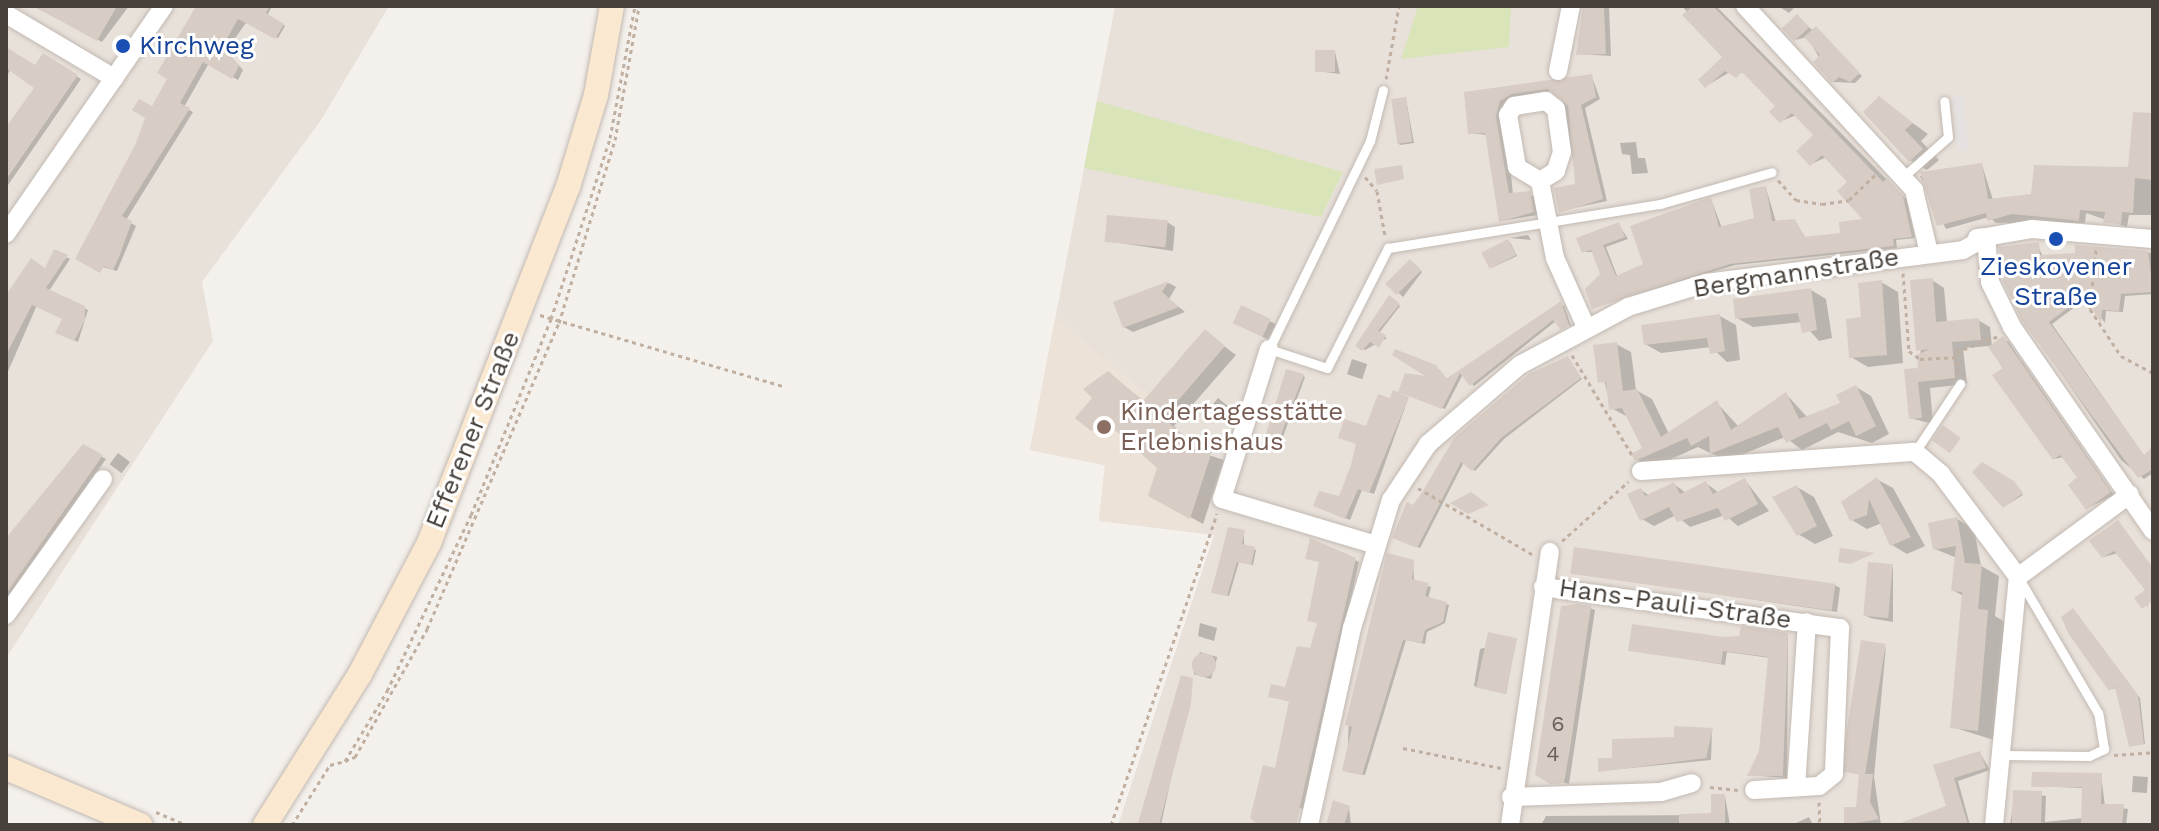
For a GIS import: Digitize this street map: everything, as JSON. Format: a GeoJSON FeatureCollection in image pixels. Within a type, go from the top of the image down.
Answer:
{"type":"FeatureCollection","features":[{"type":"Feature","properties":{"kind":"street"},"geometry":{"type":"LineString","coordinates":[[6,234],[164,6]]}},
{"type":"Feature","properties":{"kind":"street","name":"Efferener Straße"},"geometry":{"type":"LineString","coordinates":[[265,825],[360,674],[434,531],[568,187],[596,95],[612,6]]}},
{"type":"Feature","properties":{"kind":"street"},"geometry":{"type":"LineString","coordinates":[[1558,71],[1571,6]]}},
{"type":"Feature","properties":{"kind":"street"},"geometry":{"type":"LineString","coordinates":[[1745,6],[1903,177],[1924,208],[1928,248]]}},
{"type":"Feature","properties":{"kind":"street"},"geometry":{"type":"LineString","coordinates":[[6,14],[114,78]]}},
{"type":"Feature","properties":{"kind":"street"},"geometry":{"type":"LineString","coordinates":[[1540,181],[1547,224],[1562,279],[1586,327]]}},
{"type":"Feature","properties":{"kind":"street","name":"Bergmannstraße"},"geometry":{"type":"LineString","coordinates":[[1309,825],[1376,545],[1404,480],[1477,397],[1562,339],[1586,327],[1706,283],[1902,256],[1928,248],[2032,229],[2153,239]]}},
{"type":"Feature","properties":{"kind":"street"},"geometry":{"type":"LineString","coordinates":[[1986,237],[1990,282],[2012,327],[2153,531]]}},
{"type":"Feature","properties":{"kind":"street","name":"Bergmannstraße"},"geometry":{"type":"LineString","coordinates":[[1928,248],[1963,250],[1986,237]]}},
{"type":"Feature","properties":{"kind":"street"},"geometry":{"type":"LineString","coordinates":[[1269,349],[1222,499],[1376,545]]}},
{"type":"Feature","properties":{"kind":"street"},"geometry":{"type":"LineString","coordinates":[[1641,471],[1915,452],[1941,474],[2018,577],[1994,825]]}},
{"type":"Feature","properties":{"kind":"street"},"geometry":{"type":"LineString","coordinates":[[6,615],[103,479]]}},
{"type":"Feature","properties":{"kind":"street"},"geometry":{"type":"LineString","coordinates":[[2018,577],[2130,494]]}},
{"type":"Feature","properties":{"kind":"street"},"geometry":{"type":"LineString","coordinates":[[1510,825],[1511,797],[1548,557]]}},
{"type":"Feature","properties":{"kind":"street","name":"Hans-Pauli-Straße"},"geometry":{"type":"LineString","coordinates":[[1543,587],[1836,625],[1843,634],[1834,774],[1819,786]]}},
{"type":"Feature","properties":{"kind":"street","name":"Hans-Pauli-Straße"},"geometry":{"type":"LineString","coordinates":[[1796,787],[1807,622]]}},
{"type":"Feature","properties":{"kind":"street"},"geometry":{"type":"LineString","coordinates":[[6,768],[140,825]]}},
{"type":"Feature","properties":{"kind":"street"},"geometry":{"type":"LineString","coordinates":[[1511,797],[1661,792],[1692,783]]}},
{"type":"Feature","properties":{"kind":"street"},"geometry":{"type":"LineString","coordinates":[[1754,790],[1819,786]]}},
{"type":"Feature","properties":{"kind":"lane"},"geometry":{"type":"LineString","coordinates":[[1383,90],[1356,170],[1269,349],[1332,365],[1388,248],[1660,204],[1772,172]]}},
{"type":"Feature","properties":{"kind":"lane"},"geometry":{"type":"LineString","coordinates":[[1903,177],[1948,137],[1944,101]]}},
{"type":"Feature","properties":{"kind":"lane"},"geometry":{"type":"LineString","coordinates":[[1915,452],[1960,384]]}},
{"type":"Feature","properties":{"kind":"lane"},"geometry":{"type":"LineString","coordinates":[[1999,755],[2089,756],[2104,749],[2098,713],[2018,577]]}},
{"type":"Feature","properties":{"kind":"path"},"geometry":{"type":"LineString","coordinates":[[345,761],[355,757],[427,629],[559,323],[615,140],[639,6]]}},
{"type":"Feature","properties":{"kind":"path"},"geometry":{"type":"LineString","coordinates":[[1383,90],[1399,6]]}},
{"type":"Feature","properties":{"kind":"path"},"geometry":{"type":"LineString","coordinates":[[1772,172],[1796,200],[1822,204],[1849,200],[1888,162]]}},
{"type":"Feature","properties":{"kind":"path"},"geometry":{"type":"LineString","coordinates":[[1356,170],[1377,191],[1388,248]]}},
{"type":"Feature","properties":{"kind":"path"},"geometry":{"type":"LineString","coordinates":[[2098,233],[2090,309],[2121,356],[2153,373]]}},
{"type":"Feature","properties":{"kind":"path"},"geometry":{"type":"LineString","coordinates":[[1902,256],[1909,351],[1920,359],[1955,357],[2012,327]]}},
{"type":"Feature","properties":{"kind":"path"},"geometry":{"type":"LineString","coordinates":[[559,323],[786,387]]}},
{"type":"Feature","properties":{"kind":"path"},"geometry":{"type":"LineString","coordinates":[[1404,480],[1548,557],[1641,471],[1562,339]]}},
{"type":"Feature","properties":{"kind":"path"},"geometry":{"type":"LineString","coordinates":[[1955,357],[1956,370]]}},
{"type":"Feature","properties":{"kind":"path"},"geometry":{"type":"LineString","coordinates":[[1111,825],[1222,499]]}},
{"type":"Feature","properties":{"kind":"path"},"geometry":{"type":"LineString","coordinates":[[1403,748],[1515,771]]}},
{"type":"Feature","properties":{"kind":"path"},"geometry":{"type":"LineString","coordinates":[[2104,749],[2118,757],[2153,752]]}},
{"type":"Feature","properties":{"kind":"path"},"geometry":{"type":"LineString","coordinates":[[1692,783],[1754,790]]}},
{"type":"Feature","properties":{"kind":"path"},"geometry":{"type":"LineString","coordinates":[[1819,786],[1820,825]]}},
{"type":"Feature","properties":{"kind":"shaded area"},"geometry":{"type":"Polygon","coordinates":[[[6,6],[389,6],[321,120],[202,282],[213,341],[6,658],[6,6]]]}},
{"type":"Feature","properties":{"kind":"shaded area"},"geometry":{"type":"Polygon","coordinates":[[[1115,6],[2153,6],[2153,825],[1118,825],[1214,535],[1099,521],[1105,465],[1030,450],[1115,6]]]}},
{"type":"Feature","properties":{"kind":"shaded area"},"geometry":{"type":"Polygon","coordinates":[[[1963,96],[1969,150],[1958,151],[1952,97],[1963,96]]]}},
{"type":"Feature","properties":{"kind":"shaded area","name":"Kindertagesstätte Erlebnishaus"},"geometry":{"type":"Polygon","coordinates":[[[1055,318],[1166,409],[1161,416],[1187,438],[1183,445],[1212,451],[1198,494],[1210,498],[1199,532],[1099,521],[1105,465],[1030,450],[1055,318]]]}},
{"type":"Feature","properties":{"kind":"green space"},"geometry":{"type":"Polygon","coordinates":[[[1418,6],[1511,6],[1509,47],[1401,59],[1418,6]]]}},
{"type":"Feature","properties":{"kind":"green space"},"geometry":{"type":"Polygon","coordinates":[[[1097,101],[1343,172],[1321,217],[1084,168],[1097,101]]]}},
{"type":"Feature","properties":{"kind":"building"},"geometry":{"type":"Polygon","coordinates":[[[34,6],[117,6],[97,41],[34,6]]]}},
{"type":"Feature","properties":{"kind":"building"},"geometry":{"type":"Polygon","coordinates":[[[196,6],[270,6],[266,13],[284,24],[275,39],[238,19],[222,47],[239,66],[232,79],[203,62],[180,103],[190,108],[122,216],[132,221],[113,270],[104,266],[100,273],[75,259],[136,143],[145,118],[132,110],[139,99],[152,106],[167,79],[157,73],[196,6]]]}},
{"type":"Feature","properties":{"kind":"building"},"geometry":{"type":"Polygon","coordinates":[[[1583,6],[1604,6],[1606,54],[1576,55],[1583,6]]]}},
{"type":"Feature","properties":{"kind":"building"},"geometry":{"type":"Polygon","coordinates":[[[1693,6],[1713,6],[1883,182],[1887,178],[1903,196],[1912,237],[1893,239],[1894,246],[1730,264],[1592,309],[1585,289],[1600,274],[1591,250],[1582,253],[1576,238],[1619,222],[1625,237],[1603,245],[1616,276],[1643,264],[1630,226],[1711,197],[1719,227],[1754,218],[1749,189],[1766,186],[1772,221],[1795,219],[1804,237],[1840,233],[1839,222],[1862,219],[1837,191],[1847,182],[1822,155],[1810,166],[1796,151],[1813,135],[1792,113],[1780,123],[1769,112],[1775,106],[1742,72],[1736,78],[1725,71],[1705,88],[1698,80],[1722,57],[1682,15],[1693,6]]]}},
{"type":"Feature","properties":{"kind":"building"},"geometry":{"type":"Polygon","coordinates":[[[1797,14],[1809,27],[1794,41],[1782,28],[1797,14]]]}},
{"type":"Feature","properties":{"kind":"building"},"geometry":{"type":"Polygon","coordinates":[[[1816,26],[1860,73],[1850,82],[1839,77],[1832,83],[1813,62],[1820,55],[1804,37],[1816,26]]]}},
{"type":"Feature","properties":{"kind":"building"},"geometry":{"type":"Polygon","coordinates":[[[6,47],[35,65],[43,53],[78,75],[6,180],[6,127],[34,88],[6,68],[6,47]]]}},
{"type":"Feature","properties":{"kind":"building"},"geometry":{"type":"Polygon","coordinates":[[[1315,50],[1335,50],[1335,72],[1315,72],[1315,50]]]}},
{"type":"Feature","properties":{"kind":"building"},"geometry":{"type":"Polygon","coordinates":[[[1592,74],[1596,97],[1581,105],[1603,199],[1559,213],[1554,188],[1575,184],[1568,106],[1548,89],[1512,94],[1500,101],[1496,116],[1509,193],[1530,191],[1534,212],[1499,222],[1485,133],[1468,134],[1464,92],[1592,74]]]}},
{"type":"Feature","properties":{"kind":"building"},"geometry":{"type":"Polygon","coordinates":[[[1879,96],[1913,123],[1905,130],[1923,149],[1909,162],[1863,112],[1879,96]]]}},
{"type":"Feature","properties":{"kind":"building"},"geometry":{"type":"Polygon","coordinates":[[[1406,97],[1412,142],[1397,144],[1391,99],[1406,97]]]}},
{"type":"Feature","properties":{"kind":"building"},"geometry":{"type":"Polygon","coordinates":[[[2133,112],[2153,113],[2153,180],[2135,178],[2133,213],[2122,212],[2121,224],[2103,223],[2105,212],[2080,210],[2079,221],[2012,214],[1987,221],[1986,213],[1937,226],[1920,172],[1982,163],[1988,199],[2031,194],[2034,165],[2128,167],[2133,112]]]}},
{"type":"Feature","properties":{"kind":"building"},"geometry":{"type":"Polygon","coordinates":[[[1402,165],[1404,179],[1377,185],[1374,169],[1402,165]]]}},
{"type":"Feature","properties":{"kind":"building"},"geometry":{"type":"Polygon","coordinates":[[[1107,215],[1168,220],[1165,247],[1105,242],[1107,215]]]}},
{"type":"Feature","properties":{"kind":"building"},"geometry":{"type":"Polygon","coordinates":[[[1508,239],[1516,255],[1489,269],[1481,253],[1508,239]]]}},
{"type":"Feature","properties":{"kind":"building"},"geometry":{"type":"Polygon","coordinates":[[[2039,242],[2040,255],[2075,253],[2075,245],[2148,251],[2153,292],[2121,294],[2119,311],[2102,310],[2101,323],[2084,296],[2049,322],[2144,455],[2153,446],[2153,469],[2138,478],[2022,321],[2003,281],[1999,247],[2039,242]]]}},
{"type":"Feature","properties":{"kind":"building"},"geometry":{"type":"Polygon","coordinates":[[[54,249],[68,255],[46,288],[85,306],[85,320],[74,341],[55,333],[62,319],[32,305],[6,355],[6,295],[31,258],[45,268],[54,249]]]}},
{"type":"Feature","properties":{"kind":"building"},"geometry":{"type":"Polygon","coordinates":[[[1410,259],[1421,270],[1397,295],[1385,284],[1410,259]]]}},
{"type":"Feature","properties":{"kind":"building"},"geometry":{"type":"Polygon","coordinates":[[[1933,278],[1936,322],[1979,318],[1981,340],[1952,342],[1955,378],[1918,382],[1922,418],[1909,419],[1904,369],[1918,368],[1917,355],[1929,349],[1916,351],[1910,280],[1933,278]]]}},
{"type":"Feature","properties":{"kind":"building"},"geometry":{"type":"Polygon","coordinates":[[[1882,280],[1887,355],[1849,358],[1846,319],[1861,317],[1858,283],[1882,280]]]}},
{"type":"Feature","properties":{"kind":"building"},"geometry":{"type":"Polygon","coordinates":[[[1169,281],[1162,292],[1179,307],[1123,328],[1113,302],[1169,281]]]}},
{"type":"Feature","properties":{"kind":"building"},"geometry":{"type":"Polygon","coordinates":[[[1811,288],[1817,330],[1802,333],[1798,313],[1735,319],[1733,299],[1811,288]]]}},
{"type":"Feature","properties":{"kind":"building"},"geometry":{"type":"Polygon","coordinates":[[[1389,295],[1400,304],[1378,331],[1386,335],[1379,348],[1370,342],[1362,351],[1355,346],[1389,295]]]}},
{"type":"Feature","properties":{"kind":"building"},"geometry":{"type":"Polygon","coordinates":[[[1561,301],[1569,325],[1561,330],[1553,320],[1470,386],[1460,373],[1442,409],[1398,392],[1405,373],[1425,376],[1392,355],[1395,349],[1436,365],[1446,379],[1561,301]]]}},
{"type":"Feature","properties":{"kind":"building"},"geometry":{"type":"Polygon","coordinates":[[[1241,305],[1271,319],[1262,337],[1233,323],[1241,305]]]}},
{"type":"Feature","properties":{"kind":"building"},"geometry":{"type":"Polygon","coordinates":[[[1720,314],[1725,351],[1710,354],[1707,338],[1644,345],[1641,325],[1720,314]]]}},
{"type":"Feature","properties":{"kind":"building"},"geometry":{"type":"Polygon","coordinates":[[[1205,329],[1225,346],[1163,418],[1187,438],[1181,448],[1212,451],[1190,519],[1148,496],[1157,468],[1106,422],[1091,431],[1075,418],[1092,398],[1083,389],[1108,371],[1143,401],[1205,329]]]}},
{"type":"Feature","properties":{"kind":"building"},"geometry":{"type":"Polygon","coordinates":[[[2003,336],[2111,492],[2086,510],[2068,485],[2077,477],[2060,455],[2053,460],[1992,375],[2003,368],[1988,347],[2003,336]]]}},
{"type":"Feature","properties":{"kind":"building"},"geometry":{"type":"Polygon","coordinates":[[[1617,342],[1623,391],[1637,389],[1661,437],[1717,400],[1731,430],[1786,392],[1799,419],[1840,403],[1836,395],[1856,385],[1876,426],[1856,436],[1849,421],[1831,430],[1827,423],[1786,443],[1778,427],[1710,454],[1709,436],[1691,446],[1687,438],[1635,461],[1631,454],[1642,448],[1622,408],[1609,410],[1606,382],[1598,383],[1593,345],[1617,342]]]}},
{"type":"Feature","properties":{"kind":"building"},"geometry":{"type":"Polygon","coordinates":[[[1568,356],[1581,378],[1501,438],[1472,471],[1461,462],[1417,548],[1392,538],[1407,502],[1413,505],[1454,438],[1529,374],[1568,356]]]}},
{"type":"Feature","properties":{"kind":"building"},"geometry":{"type":"Polygon","coordinates":[[[1286,369],[1304,374],[1275,451],[1262,447],[1286,369]]]}},
{"type":"Feature","properties":{"kind":"building"},"geometry":{"type":"Polygon","coordinates":[[[1393,390],[1409,397],[1369,493],[1358,489],[1345,519],[1313,506],[1319,491],[1339,496],[1351,465],[1356,444],[1338,438],[1344,419],[1366,426],[1378,394],[1390,398],[1393,390]]]}},
{"type":"Feature","properties":{"kind":"building"},"geometry":{"type":"Polygon","coordinates":[[[1943,425],[1961,438],[1950,453],[1932,440],[1943,425]]]}},
{"type":"Feature","properties":{"kind":"building"},"geometry":{"type":"Polygon","coordinates":[[[83,444],[103,455],[6,594],[6,538],[83,444]]]}},
{"type":"Feature","properties":{"kind":"building"},"geometry":{"type":"Polygon","coordinates":[[[1982,462],[2014,481],[2023,493],[2003,508],[1972,472],[1982,462]]]}},
{"type":"Feature","properties":{"kind":"building"},"geometry":{"type":"Polygon","coordinates":[[[1877,477],[1911,537],[1890,546],[1869,499],[1867,515],[1850,521],[1841,502],[1877,477]]]}},
{"type":"Feature","properties":{"kind":"building"},"geometry":{"type":"Polygon","coordinates":[[[1745,478],[1758,504],[1725,521],[1718,508],[1677,522],[1669,507],[1640,521],[1627,494],[1641,488],[1645,496],[1674,482],[1680,494],[1706,481],[1713,494],[1745,478]]]}},
{"type":"Feature","properties":{"kind":"building"},"geometry":{"type":"Polygon","coordinates":[[[1797,485],[1817,526],[1797,536],[1772,497],[1797,485]]]}},
{"type":"Feature","properties":{"kind":"building"},"geometry":{"type":"Polygon","coordinates":[[[1471,492],[1489,505],[1468,514],[1450,503],[1471,492]]]}},
{"type":"Feature","properties":{"kind":"building"},"geometry":{"type":"Polygon","coordinates":[[[1957,517],[1965,563],[1982,564],[1978,609],[1988,610],[1978,731],[1950,728],[1962,592],[1951,591],[1956,546],[1933,550],[1928,523],[1957,517]]]}},
{"type":"Feature","properties":{"kind":"building"},"geometry":{"type":"Polygon","coordinates":[[[2118,520],[2153,568],[2153,602],[2148,595],[2152,601],[2142,609],[2134,598],[2145,590],[2114,551],[2102,558],[2089,541],[2118,520]]]}},
{"type":"Feature","properties":{"kind":"building"},"geometry":{"type":"Polygon","coordinates":[[[1228,527],[1245,530],[1242,544],[1255,547],[1251,565],[1237,562],[1227,596],[1211,593],[1228,527]]]}},
{"type":"Feature","properties":{"kind":"building"},"geometry":{"type":"Polygon","coordinates":[[[1310,538],[1356,558],[1296,825],[1258,825],[1250,818],[1263,765],[1275,768],[1289,701],[1268,697],[1271,684],[1285,687],[1297,646],[1310,648],[1317,623],[1307,621],[1319,562],[1305,559],[1310,538]]]}},
{"type":"Feature","properties":{"kind":"building"},"geometry":{"type":"Polygon","coordinates":[[[1574,547],[1835,584],[1832,610],[1570,574],[1574,547]]]}},
{"type":"Feature","properties":{"kind":"building"},"geometry":{"type":"Polygon","coordinates":[[[1840,548],[1875,553],[1850,564],[1838,562],[1840,548]]]}},
{"type":"Feature","properties":{"kind":"building"},"geometry":{"type":"Polygon","coordinates":[[[1387,553],[1414,560],[1412,579],[1429,583],[1425,596],[1447,602],[1443,622],[1425,630],[1422,643],[1403,640],[1362,775],[1342,771],[1352,727],[1345,725],[1387,553]]]}},
{"type":"Feature","properties":{"kind":"building"},"geometry":{"type":"Polygon","coordinates":[[[1868,562],[1893,564],[1888,618],[1863,616],[1868,562]]]}},
{"type":"Feature","properties":{"kind":"building"},"geometry":{"type":"Polygon","coordinates":[[[1561,606],[1591,606],[1571,742],[1564,783],[1550,784],[1535,775],[1552,663],[1561,606]]]}},
{"type":"Feature","properties":{"kind":"building"},"geometry":{"type":"Polygon","coordinates":[[[2073,608],[2138,695],[2144,744],[2129,747],[2115,687],[2109,691],[2068,633],[2061,617],[2073,608]]]}},
{"type":"Feature","properties":{"kind":"building"},"geometry":{"type":"Polygon","coordinates":[[[1632,624],[1724,637],[1739,636],[1741,626],[1788,633],[1783,776],[1747,776],[1759,751],[1768,657],[1723,651],[1721,664],[1628,651],[1632,624]]]}},
{"type":"Feature","properties":{"kind":"building"},"geometry":{"type":"Polygon","coordinates":[[[1488,632],[1517,638],[1505,694],[1476,688],[1488,632]]]}},
{"type":"Feature","properties":{"kind":"building"},"geometry":{"type":"Polygon","coordinates":[[[1861,640],[1886,644],[1865,775],[1840,771],[1861,640]]]}},
{"type":"Feature","properties":{"kind":"building"},"geometry":{"type":"Polygon","coordinates":[[[1204,653],[1213,656],[1216,665],[1213,674],[1204,677],[1195,674],[1192,665],[1195,656],[1204,653]]]}},
{"type":"Feature","properties":{"kind":"building"},"geometry":{"type":"Polygon","coordinates":[[[1181,675],[1193,678],[1191,704],[1159,825],[1138,823],[1181,675]]]}},
{"type":"Feature","properties":{"kind":"building"},"geometry":{"type":"Polygon","coordinates":[[[1674,726],[1713,728],[1706,758],[1598,772],[1598,758],[1612,758],[1612,739],[1674,737],[1674,726]]]}},
{"type":"Feature","properties":{"kind":"building"},"geometry":{"type":"Polygon","coordinates":[[[1980,751],[1986,768],[1954,778],[1968,825],[1895,825],[1946,806],[1933,765],[1980,751]]]}},
{"type":"Feature","properties":{"kind":"building"},"geometry":{"type":"Polygon","coordinates":[[[2032,772],[2102,773],[2101,804],[2124,804],[2122,825],[2081,825],[2082,787],[2031,787],[2032,772]]]}},
{"type":"Feature","properties":{"kind":"building"},"geometry":{"type":"Polygon","coordinates":[[[1859,774],[1873,774],[1870,802],[1879,819],[1844,825],[1844,807],[1856,807],[1859,774]]]}},
{"type":"Feature","properties":{"kind":"building"},"geometry":{"type":"Polygon","coordinates":[[[2013,790],[2042,791],[2041,825],[2012,825],[2013,790]]]}},
{"type":"Feature","properties":{"kind":"building"},"geometry":{"type":"Polygon","coordinates":[[[1711,794],[1725,794],[1725,825],[1679,825],[1679,814],[1711,813],[1711,794]]]}},
{"type":"Feature","properties":{"kind":"building"},"geometry":{"type":"Polygon","coordinates":[[[1333,800],[1350,806],[1344,825],[1326,825],[1333,800]]]}},
{"type":"Feature","properties":{"kind":"place","name":"Kirchweg"},"geometry":{"type":"Point","coordinates":[123,46]}},
{"type":"Feature","properties":{"kind":"place","name":"Zieskovener Straße"},"geometry":{"type":"Point","coordinates":[2056,239]}},
{"type":"Feature","properties":{"kind":"place","name":"Kindertagesstätte Erlebnishaus"},"geometry":{"type":"Point","coordinates":[1104,427]}}]}
